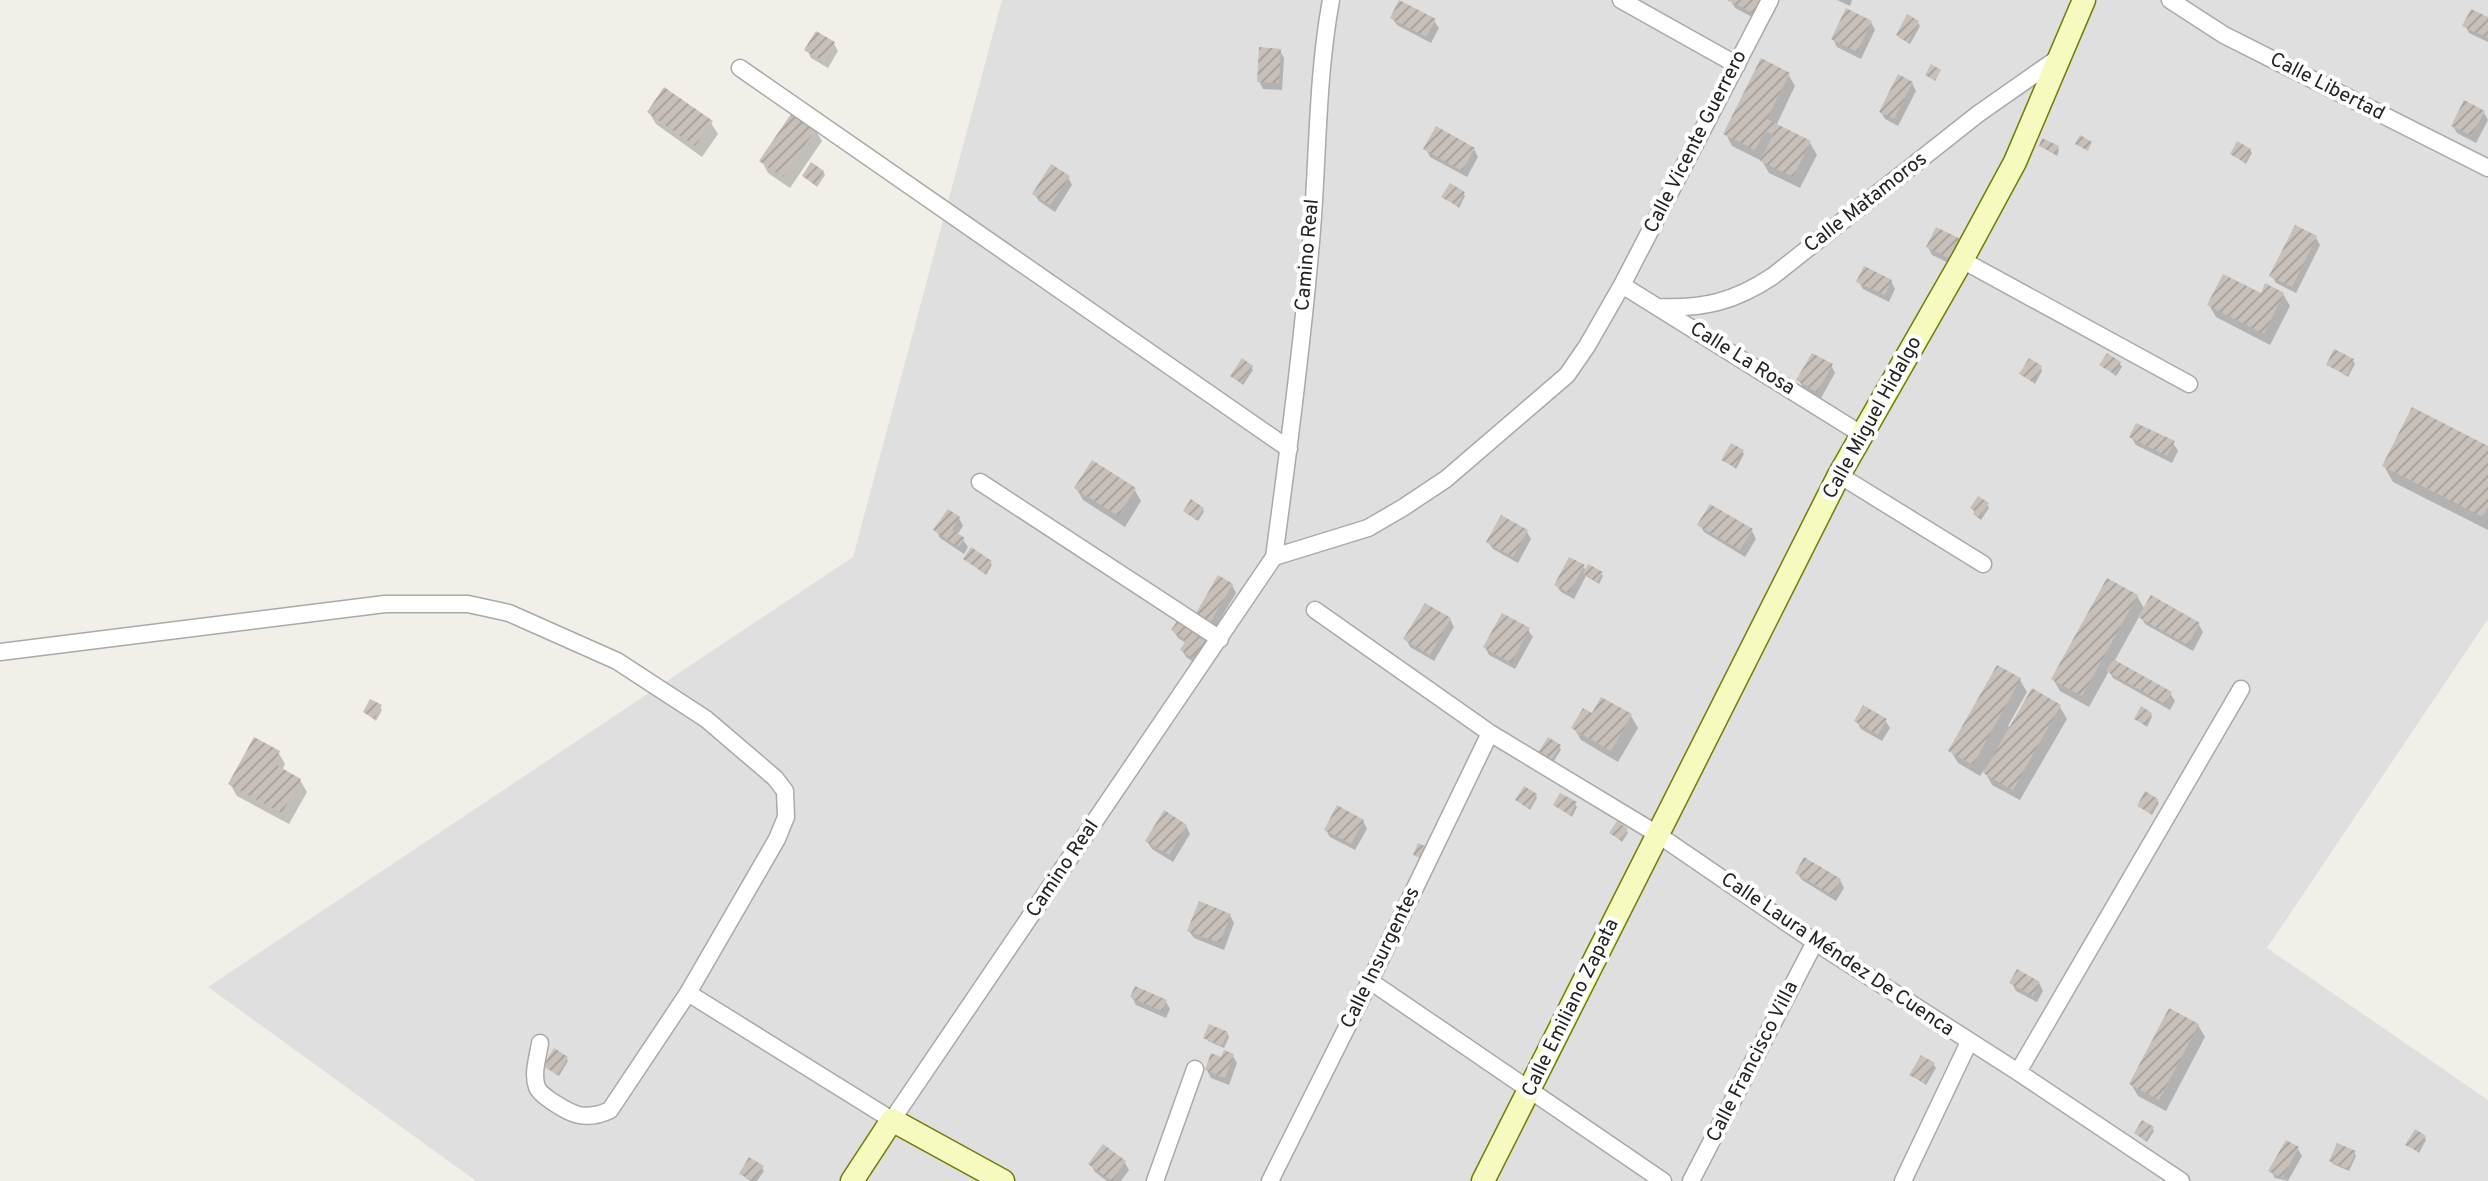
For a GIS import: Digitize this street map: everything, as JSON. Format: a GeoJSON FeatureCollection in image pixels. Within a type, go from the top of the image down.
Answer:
{"type":"FeatureCollection","features":[{"type":"Feature","properties":{"kind":"street","name":"Camino Real"},"geometry":{"type":"LineString","coordinates":[[852,1181],[1274,557],[1312,231],[1323,39],[1331,0]]}},
{"type":"Feature","properties":{"kind":"street"},"geometry":{"type":"LineString","coordinates":[[1621,0],[1737,65]]}},
{"type":"Feature","properties":{"kind":"street","name":"Calle Vicente Guerrero"},"geometry":{"type":"LineString","coordinates":[[1622,285],[1770,0]]}},
{"type":"Feature","properties":{"kind":"street","name":"Calle Miguel Hidalgo"},"geometry":{"type":"LineString","coordinates":[[1657,834],[1839,475],[2015,162],[2084,0]]}},
{"type":"Feature","properties":{"kind":"street","name":"Calle Libertad"},"geometry":{"type":"LineString","coordinates":[[2170,0],[2224,35],[2488,168]]}},
{"type":"Feature","properties":{"kind":"street","name":"Calle Matamoros"},"geometry":{"type":"LineString","coordinates":[[1658,307],[1705,306],[1753,289],[1978,114],[2058,58]]}},
{"type":"Feature","properties":{"kind":"street"},"geometry":{"type":"LineString","coordinates":[[740,68],[1289,449]]}},
{"type":"Feature","properties":{"kind":"street"},"geometry":{"type":"LineString","coordinates":[[1962,260],[2189,384]]}},
{"type":"Feature","properties":{"kind":"street"},"geometry":{"type":"LineString","coordinates":[[1274,557],[1368,528],[1446,479],[1567,375],[1622,285]]}},
{"type":"Feature","properties":{"kind":"street","name":"Calle La Rosa"},"geometry":{"type":"LineString","coordinates":[[1622,285],[1861,434]]}},
{"type":"Feature","properties":{"kind":"street"},"geometry":{"type":"LineString","coordinates":[[1839,475],[1983,564]]}},
{"type":"Feature","properties":{"kind":"street"},"geometry":{"type":"LineString","coordinates":[[980,482],[1220,639]]}},
{"type":"Feature","properties":{"kind":"street"},"geometry":{"type":"LineString","coordinates":[[0,652],[385,604],[468,604],[509,613],[617,661],[706,719],[775,778],[785,791],[786,817],[777,839],[688,993],[610,1110],[598,1115],[578,1115],[540,1095],[535,1074],[540,1043]]}},
{"type":"Feature","properties":{"kind":"street","name":"Calle Laura Méndez De Cuenca"},"geometry":{"type":"LineString","coordinates":[[1315,610],[1490,733],[1657,834],[1815,942],[2181,1181]]}},
{"type":"Feature","properties":{"kind":"street"},"geometry":{"type":"LineString","coordinates":[[2018,1072],[2241,689]]}},
{"type":"Feature","properties":{"kind":"street","name":"Calle Insurgentes"},"geometry":{"type":"LineString","coordinates":[[1270,1181],[1490,733]]}},
{"type":"Feature","properties":{"kind":"street","name":"Calle Emiliano Zapata"},"geometry":{"type":"LineString","coordinates":[[1483,1181],[1657,834]]}},
{"type":"Feature","properties":{"kind":"street","name":"Calle Francisco Villa"},"geometry":{"type":"LineString","coordinates":[[1691,1181],[1815,942]]}},
{"type":"Feature","properties":{"kind":"street"},"geometry":{"type":"LineString","coordinates":[[1370,981],[1663,1181]]}},
{"type":"Feature","properties":{"kind":"street"},"geometry":{"type":"LineString","coordinates":[[688,993],[892,1120],[1003,1181]]}},
{"type":"Feature","properties":{"kind":"street"},"geometry":{"type":"LineString","coordinates":[[1903,1181],[1969,1042]]}},
{"type":"Feature","properties":{"kind":"street"},"geometry":{"type":"LineString","coordinates":[[1155,1181],[1195,1069]]}},
{"type":"Feature","properties":{"kind":"shaded area"},"geometry":{"type":"Polygon","coordinates":[[[1002,0],[2488,0],[2488,619],[2267,948],[2488,1100],[2488,1181],[476,1181],[208,987],[853,557],[1002,0]]]}},
{"type":"Feature","properties":{"kind":"building"},"geometry":{"type":"Polygon","coordinates":[[[1399,0],[1436,19],[1426,37],[1390,18],[1399,0]]]}},
{"type":"Feature","properties":{"kind":"building"},"geometry":{"type":"Polygon","coordinates":[[[1727,0],[1760,0],[1753,13],[1727,0]]]}},
{"type":"Feature","properties":{"kind":"building"},"geometry":{"type":"Polygon","coordinates":[[[1846,8],[1872,21],[1857,52],[1831,39],[1846,8]]]}},
{"type":"Feature","properties":{"kind":"building"},"geometry":{"type":"Polygon","coordinates":[[[2471,9],[2488,17],[2488,38],[2462,26],[2471,9]]]}},
{"type":"Feature","properties":{"kind":"building"},"geometry":{"type":"Polygon","coordinates":[[[1907,14],[1919,21],[1908,42],[1896,35],[1907,14]]]}},
{"type":"Feature","properties":{"kind":"building"},"geometry":{"type":"Polygon","coordinates":[[[816,31],[835,42],[824,62],[804,50],[816,31]]]}},
{"type":"Feature","properties":{"kind":"building"},"geometry":{"type":"Polygon","coordinates":[[[1259,47],[1281,49],[1279,83],[1257,82],[1259,47]]]}},
{"type":"Feature","properties":{"kind":"building"},"geometry":{"type":"Polygon","coordinates":[[[1761,58],[1790,73],[1767,119],[1811,141],[1793,177],[1760,161],[1773,135],[1765,131],[1755,150],[1723,134],[1761,58]]]}},
{"type":"Feature","properties":{"kind":"building"},"geometry":{"type":"Polygon","coordinates":[[[1931,64],[1941,70],[1935,81],[1925,75],[1931,64]]]}},
{"type":"Feature","properties":{"kind":"building"},"geometry":{"type":"Polygon","coordinates":[[[1898,74],[1913,82],[1894,119],[1879,112],[1898,74]]]}},
{"type":"Feature","properties":{"kind":"building"},"geometry":{"type":"Polygon","coordinates":[[[664,87],[713,121],[695,146],[647,112],[664,87]]]}},
{"type":"Feature","properties":{"kind":"building"},"geometry":{"type":"Polygon","coordinates":[[[2464,100],[2485,111],[2471,136],[2451,126],[2464,100]]]}},
{"type":"Feature","properties":{"kind":"building"},"geometry":{"type":"Polygon","coordinates":[[[793,111],[817,127],[783,177],[759,161],[793,111]]]}},
{"type":"Feature","properties":{"kind":"building"},"geometry":{"type":"Polygon","coordinates":[[[1436,126],[1475,148],[1462,171],[1423,149],[1436,126]]]}},
{"type":"Feature","properties":{"kind":"building"},"geometry":{"type":"Polygon","coordinates":[[[2080,135],[2092,142],[2088,151],[2075,144],[2080,135]]]}},
{"type":"Feature","properties":{"kind":"building"},"geometry":{"type":"Polygon","coordinates":[[[2042,138],[2059,146],[2055,154],[2039,146],[2042,138]]]}},
{"type":"Feature","properties":{"kind":"building"},"geometry":{"type":"Polygon","coordinates":[[[2237,141],[2251,149],[2244,162],[2230,154],[2237,141]]]}},
{"type":"Feature","properties":{"kind":"building"},"geometry":{"type":"Polygon","coordinates":[[[811,162],[824,171],[815,185],[802,176],[811,162]]]}},
{"type":"Feature","properties":{"kind":"building"},"geometry":{"type":"Polygon","coordinates":[[[1051,164],[1070,176],[1050,205],[1032,194],[1051,164]]]}},
{"type":"Feature","properties":{"kind":"building"},"geometry":{"type":"Polygon","coordinates":[[[1450,183],[1465,192],[1457,206],[1441,197],[1450,183]]]}},
{"type":"Feature","properties":{"kind":"building"},"geometry":{"type":"Polygon","coordinates":[[[2295,225],[2317,236],[2292,287],[2269,276],[2295,225]]]}},
{"type":"Feature","properties":{"kind":"building"},"geometry":{"type":"Polygon","coordinates":[[[1936,227],[1963,240],[1953,260],[1926,247],[1936,227]]]}},
{"type":"Feature","properties":{"kind":"building"},"geometry":{"type":"Polygon","coordinates":[[[1864,266],[1892,280],[1885,295],[1856,282],[1864,266]]]}},
{"type":"Feature","properties":{"kind":"building"},"geometry":{"type":"Polygon","coordinates":[[[2223,274],[2261,293],[2265,283],[2284,293],[2264,334],[2207,305],[2223,274]]]}},
{"type":"Feature","properties":{"kind":"building"},"geometry":{"type":"Polygon","coordinates":[[[2334,349],[2354,359],[2347,375],[2326,365],[2334,349]]]}},
{"type":"Feature","properties":{"kind":"building"},"geometry":{"type":"Polygon","coordinates":[[[1812,353],[1833,364],[1817,392],[1796,380],[1812,353]]]}},
{"type":"Feature","properties":{"kind":"building"},"geometry":{"type":"Polygon","coordinates":[[[2107,353],[2121,362],[2114,374],[2099,365],[2107,353]]]}},
{"type":"Feature","properties":{"kind":"building"},"geometry":{"type":"Polygon","coordinates":[[[1242,358],[1253,366],[1241,383],[1230,376],[1242,358]]]}},
{"type":"Feature","properties":{"kind":"building"},"geometry":{"type":"Polygon","coordinates":[[[2029,358],[2042,366],[2033,382],[2019,374],[2029,358]]]}},
{"type":"Feature","properties":{"kind":"building"},"geometry":{"type":"Polygon","coordinates":[[[2412,407],[2488,446],[2488,507],[2483,517],[2382,466],[2412,407]]]}},
{"type":"Feature","properties":{"kind":"building"},"geometry":{"type":"Polygon","coordinates":[[[2136,423],[2175,441],[2167,456],[2129,437],[2136,423]]]}},
{"type":"Feature","properties":{"kind":"building"},"geometry":{"type":"Polygon","coordinates":[[[1731,443],[1744,450],[1734,467],[1721,460],[1731,443]]]}},
{"type":"Feature","properties":{"kind":"building"},"geometry":{"type":"Polygon","coordinates":[[[1092,460],[1136,488],[1118,516],[1074,488],[1092,460]]]}},
{"type":"Feature","properties":{"kind":"building"},"geometry":{"type":"Polygon","coordinates":[[[1978,496],[1989,503],[1979,518],[1970,508],[1978,496]]]}},
{"type":"Feature","properties":{"kind":"building"},"geometry":{"type":"Polygon","coordinates":[[[1191,499],[1204,508],[1196,520],[1183,511],[1191,499]]]}},
{"type":"Feature","properties":{"kind":"building"},"geometry":{"type":"Polygon","coordinates":[[[1710,504],[1753,529],[1740,550],[1697,525],[1710,504]]]}},
{"type":"Feature","properties":{"kind":"building"},"geometry":{"type":"Polygon","coordinates":[[[948,509],[960,517],[952,530],[965,538],[959,547],[933,530],[948,509]]]}},
{"type":"Feature","properties":{"kind":"building"},"geometry":{"type":"Polygon","coordinates":[[[1501,515],[1528,530],[1513,557],[1486,542],[1501,515]]]}},
{"type":"Feature","properties":{"kind":"building"},"geometry":{"type":"Polygon","coordinates":[[[971,547],[992,561],[984,573],[963,559],[971,547]]]}},
{"type":"Feature","properties":{"kind":"building"},"geometry":{"type":"Polygon","coordinates":[[[1569,557],[1585,565],[1569,593],[1554,585],[1569,557]]]}},
{"type":"Feature","properties":{"kind":"building"},"geometry":{"type":"Polygon","coordinates":[[[1588,564],[1603,572],[1597,582],[1583,573],[1588,564]]]}},
{"type":"Feature","properties":{"kind":"building"},"geometry":{"type":"Polygon","coordinates":[[[1218,575],[1233,584],[1209,624],[1195,615],[1218,575]]]}},
{"type":"Feature","properties":{"kind":"building"},"geometry":{"type":"Polygon","coordinates":[[[2107,578],[2138,595],[2082,696],[2051,679],[2107,578]]]}},
{"type":"Feature","properties":{"kind":"building"},"geometry":{"type":"Polygon","coordinates":[[[2151,595],[2200,623],[2188,645],[2138,617],[2151,595]]]}},
{"type":"Feature","properties":{"kind":"building"},"geometry":{"type":"Polygon","coordinates":[[[1425,603],[1451,618],[1430,655],[1403,639],[1425,603]]]}},
{"type":"Feature","properties":{"kind":"building"},"geometry":{"type":"Polygon","coordinates":[[[1502,613],[1530,628],[1511,663],[1483,647],[1502,613]]]}},
{"type":"Feature","properties":{"kind":"building"},"geometry":{"type":"Polygon","coordinates":[[[1178,620],[1206,638],[1193,658],[1180,650],[1186,640],[1171,630],[1178,620]]]}},
{"type":"Feature","properties":{"kind":"building"},"geometry":{"type":"Polygon","coordinates":[[[2113,659],[2172,692],[2165,704],[2106,671],[2113,659]]]}},
{"type":"Feature","properties":{"kind":"building"},"geometry":{"type":"Polygon","coordinates":[[[1997,665],[2021,678],[1973,765],[1948,751],[1997,665]]]}},
{"type":"Feature","properties":{"kind":"building"},"geometry":{"type":"Polygon","coordinates":[[[2032,688],[2061,705],[2013,790],[1983,773],[2032,688]]]}},
{"type":"Feature","properties":{"kind":"building"},"geometry":{"type":"Polygon","coordinates":[[[1601,697],[1632,714],[1611,751],[1571,728],[1583,708],[1592,713],[1601,697]]]}},
{"type":"Feature","properties":{"kind":"building"},"geometry":{"type":"Polygon","coordinates":[[[370,699],[382,705],[374,719],[363,712],[370,699]]]}},
{"type":"Feature","properties":{"kind":"building"},"geometry":{"type":"Polygon","coordinates":[[[1863,705],[1887,719],[1878,735],[1854,721],[1863,705]]]}},
{"type":"Feature","properties":{"kind":"building"},"geometry":{"type":"Polygon","coordinates":[[[2141,706],[2152,713],[2145,725],[2134,719],[2141,706]]]}},
{"type":"Feature","properties":{"kind":"building"},"geometry":{"type":"Polygon","coordinates":[[[254,737],[280,751],[273,763],[301,779],[282,813],[228,784],[254,737]]]}},
{"type":"Feature","properties":{"kind":"building"},"geometry":{"type":"Polygon","coordinates":[[[1548,737],[1561,745],[1551,761],[1538,753],[1548,737]]]}},
{"type":"Feature","properties":{"kind":"building"},"geometry":{"type":"Polygon","coordinates":[[[1524,786],[1537,794],[1528,808],[1515,800],[1524,786]]]}},
{"type":"Feature","properties":{"kind":"building"},"geometry":{"type":"Polygon","coordinates":[[[2145,791],[2158,799],[2150,813],[2137,806],[2145,791]]]}},
{"type":"Feature","properties":{"kind":"building"},"geometry":{"type":"Polygon","coordinates":[[[1560,793],[1577,802],[1570,815],[1553,805],[1560,793]]]}},
{"type":"Feature","properties":{"kind":"building"},"geometry":{"type":"Polygon","coordinates":[[[1337,805],[1364,820],[1351,844],[1324,830],[1337,805]]]}},
{"type":"Feature","properties":{"kind":"building"},"geometry":{"type":"Polygon","coordinates":[[[1164,810],[1187,825],[1169,855],[1145,841],[1164,810]]]}},
{"type":"Feature","properties":{"kind":"building"},"geometry":{"type":"Polygon","coordinates":[[[1617,821],[1628,829],[1620,840],[1609,833],[1617,821]]]}},
{"type":"Feature","properties":{"kind":"building"},"geometry":{"type":"Polygon","coordinates":[[[1418,843],[1427,847],[1422,859],[1413,855],[1418,843]]]}},
{"type":"Feature","properties":{"kind":"building"},"geometry":{"type":"Polygon","coordinates":[[[1804,857],[1841,879],[1832,895],[1795,873],[1804,857]]]}},
{"type":"Feature","properties":{"kind":"building"},"geometry":{"type":"Polygon","coordinates":[[[1199,901],[1231,914],[1220,943],[1187,931],[1199,901]]]}},
{"type":"Feature","properties":{"kind":"building"},"geometry":{"type":"Polygon","coordinates":[[[2017,969],[2040,982],[2033,996],[2009,983],[2017,969]]]}},
{"type":"Feature","properties":{"kind":"building"},"geometry":{"type":"Polygon","coordinates":[[[1135,986],[1167,1000],[1162,1011],[1130,997],[1135,986]]]}},
{"type":"Feature","properties":{"kind":"building"},"geometry":{"type":"Polygon","coordinates":[[[2169,1008],[2199,1024],[2159,1100],[2129,1084],[2169,1008]]]}},
{"type":"Feature","properties":{"kind":"building"},"geometry":{"type":"Polygon","coordinates":[[[1209,1024],[1228,1032],[1222,1046],[1203,1038],[1209,1024]]]}},
{"type":"Feature","properties":{"kind":"building"},"geometry":{"type":"Polygon","coordinates":[[[554,1048],[568,1057],[557,1075],[543,1066],[554,1048]]]}},
{"type":"Feature","properties":{"kind":"building"},"geometry":{"type":"Polygon","coordinates":[[[1224,1050],[1234,1054],[1225,1078],[1205,1070],[1211,1053],[1221,1057],[1224,1050]]]}},
{"type":"Feature","properties":{"kind":"building"},"geometry":{"type":"Polygon","coordinates":[[[1921,1055],[1935,1063],[1924,1083],[1909,1075],[1921,1055]]]}},
{"type":"Feature","properties":{"kind":"building"},"geometry":{"type":"Polygon","coordinates":[[[2142,1120],[2154,1127],[2145,1140],[2134,1133],[2142,1120]]]}},
{"type":"Feature","properties":{"kind":"building"},"geometry":{"type":"Polygon","coordinates":[[[2415,1129],[2426,1136],[2417,1151],[2405,1145],[2415,1129]]]}},
{"type":"Feature","properties":{"kind":"building"},"geometry":{"type":"Polygon","coordinates":[[[2286,1140],[2299,1147],[2282,1178],[2268,1171],[2286,1140]]]}},
{"type":"Feature","properties":{"kind":"building"},"geometry":{"type":"Polygon","coordinates":[[[2337,1143],[2356,1151],[2348,1169],[2329,1161],[2337,1143]]]}},
{"type":"Feature","properties":{"kind":"building"},"geometry":{"type":"Polygon","coordinates":[[[1103,1144],[1126,1161],[1112,1181],[1088,1164],[1103,1144]]]}},
{"type":"Feature","properties":{"kind":"building"},"geometry":{"type":"Polygon","coordinates":[[[749,1157],[764,1166],[754,1181],[739,1174],[749,1157]]]}}]}
